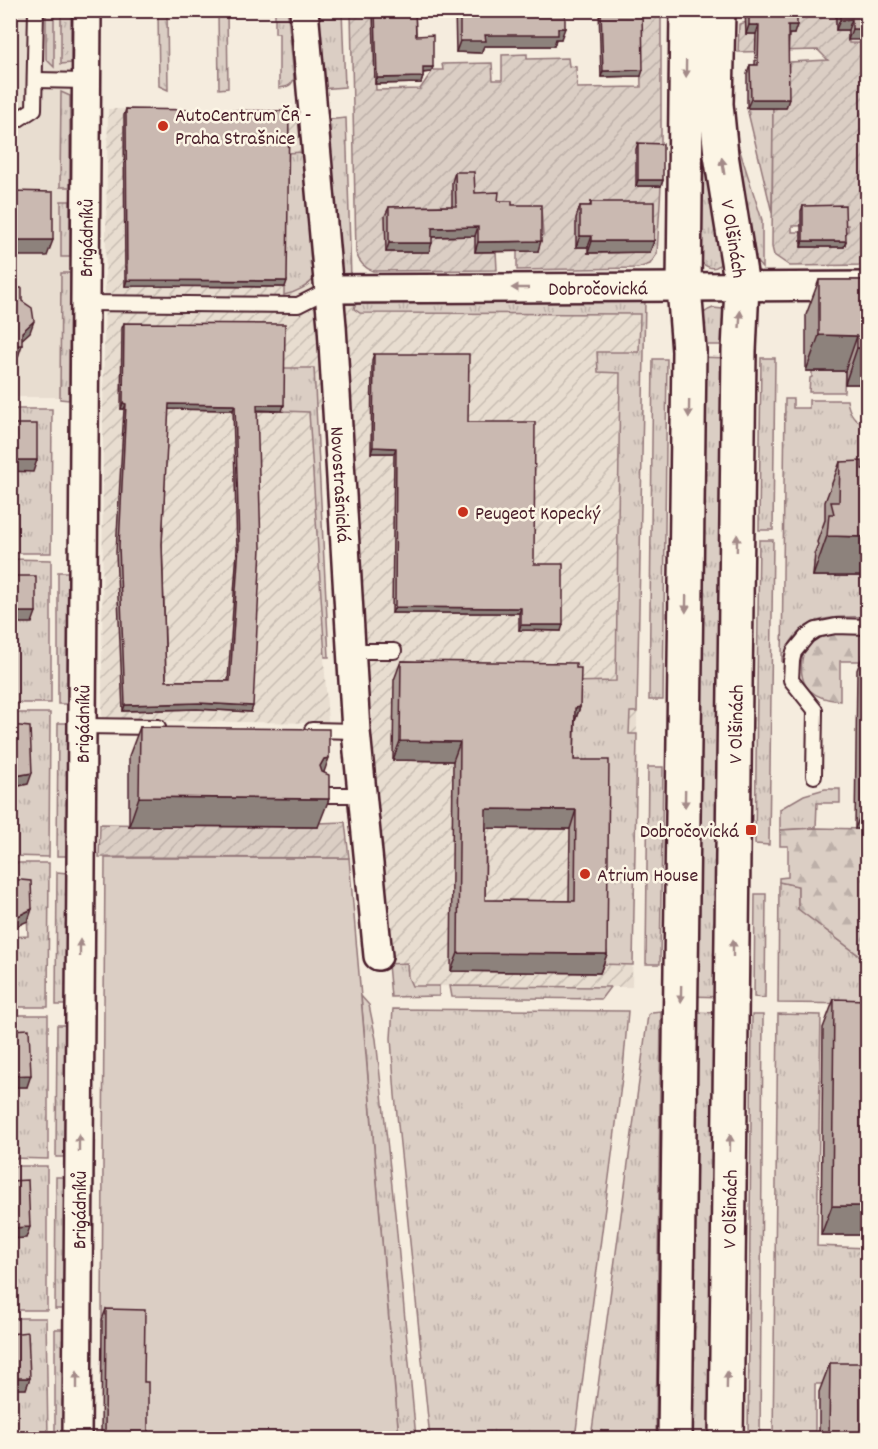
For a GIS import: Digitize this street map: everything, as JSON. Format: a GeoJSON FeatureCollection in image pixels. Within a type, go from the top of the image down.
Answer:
{"type":"FeatureCollection","features":[{"type":"Feature","properties":{"kind":"main road"},"geometry":{"type":"LineString","coordinates":[[675,1438],[689,351],[684,287],[687,10]]}},
{"type":"Feature","properties":{"kind":"main road","name":"V Olšinách"},"geometry":{"type":"LineString","coordinates":[[718,10],[717,124],[742,286],[739,351],[726,1438]]}},
{"type":"Feature","properties":{"kind":"street","name":"Brigádníků"},"geometry":{"type":"LineString","coordinates":[[77,1438],[87,10]]}},
{"type":"Feature","properties":{"kind":"street","name":"Novostrašnická"},"geometry":{"type":"LineString","coordinates":[[304,10],[330,289],[356,731],[378,956]]}},
{"type":"Feature","properties":{"kind":"street","name":"Dobročovická"},"geometry":{"type":"LineString","coordinates":[[330,289],[867,286]]}},
{"type":"Feature","properties":{"kind":"lane"},"geometry":{"type":"LineString","coordinates":[[10,120],[18,120],[34,109],[36,10]]}},
{"type":"Feature","properties":{"kind":"lane"},"geometry":{"type":"LineString","coordinates":[[36,80],[86,81]]}},
{"type":"Feature","properties":{"kind":"lane"},"geometry":{"type":"LineString","coordinates":[[85,303],[298,305],[330,289]]}},
{"type":"Feature","properties":{"kind":"lane"},"geometry":{"type":"LineString","coordinates":[[814,776],[815,711],[791,680],[794,652],[807,636],[816,630],[836,626],[867,627]]}},
{"type":"Feature","properties":{"kind":"lane"},"geometry":{"type":"LineString","coordinates":[[352,651],[394,651]]}},
{"type":"Feature","properties":{"kind":"lane"},"geometry":{"type":"LineString","coordinates":[[82,726],[173,728]]}},
{"type":"Feature","properties":{"kind":"lane"},"geometry":{"type":"LineString","coordinates":[[303,730],[356,731]]}},
{"type":"Feature","properties":{"kind":"lane"},"geometry":{"type":"LineString","coordinates":[[319,795],[363,795]]}},
{"type":"Feature","properties":{"kind":"shaded area"},"geometry":{"type":"Polygon","coordinates":[[[10,11],[76,11],[75,397],[11,397],[10,11]]]}},
{"type":"Feature","properties":{"kind":"shaded area"},"geometry":{"type":"Polygon","coordinates":[[[108,109],[305,111],[325,409],[309,412],[328,723],[102,720],[103,411],[108,109]]]}},
{"type":"Feature","properties":{"kind":"shaded area"},"geometry":{"type":"Polygon","coordinates":[[[645,300],[632,987],[413,986],[388,964],[344,303],[645,300]]]}},
{"type":"Feature","properties":{"kind":"green space"},"geometry":{"type":"Polygon","coordinates":[[[46,11],[54,11],[54,67],[46,59],[46,11]]]}},
{"type":"Feature","properties":{"kind":"green space"},"geometry":{"type":"Polygon","coordinates":[[[61,11],[71,11],[71,63],[61,64],[61,11]]]}},
{"type":"Feature","properties":{"kind":"green space"},"geometry":{"type":"Polygon","coordinates":[[[158,11],[167,11],[168,90],[159,86],[158,11]]]}},
{"type":"Feature","properties":{"kind":"green space"},"geometry":{"type":"Polygon","coordinates":[[[218,11],[227,11],[228,88],[219,89],[218,11]]]}},
{"type":"Feature","properties":{"kind":"green space"},"geometry":{"type":"Polygon","coordinates":[[[275,11],[287,11],[294,78],[289,86],[279,88],[279,33],[275,33],[275,11]]]}},
{"type":"Feature","properties":{"kind":"green space"},"geometry":{"type":"Polygon","coordinates":[[[315,11],[342,11],[345,87],[320,89],[315,11]]]}},
{"type":"Feature","properties":{"kind":"green space"},"geometry":{"type":"Polygon","coordinates":[[[351,11],[373,11],[376,90],[420,89],[433,70],[443,70],[442,64],[492,63],[493,80],[502,80],[502,55],[527,54],[527,59],[568,58],[569,66],[576,67],[577,88],[641,87],[639,11],[661,11],[661,149],[636,185],[661,186],[657,254],[650,264],[638,268],[517,270],[517,251],[538,250],[538,236],[543,235],[541,208],[495,207],[465,236],[475,236],[496,251],[497,270],[373,271],[364,266],[356,253],[351,11]]]}},
{"type":"Feature","properties":{"kind":"green space"},"geometry":{"type":"Polygon","coordinates":[[[705,11],[722,261],[714,268],[708,267],[699,260],[705,11]]]}},
{"type":"Feature","properties":{"kind":"green space"},"geometry":{"type":"Polygon","coordinates":[[[793,11],[836,11],[836,30],[848,30],[849,43],[862,43],[862,31],[867,30],[867,265],[790,266],[774,255],[772,247],[773,108],[786,67],[790,62],[828,60],[818,50],[738,52],[739,24],[793,11]],[[848,225],[792,226],[792,232],[801,232],[802,247],[848,231],[848,225]]]}},
{"type":"Feature","properties":{"kind":"green space"},"geometry":{"type":"Polygon","coordinates":[[[61,92],[70,96],[70,187],[60,187],[61,92]]]}},
{"type":"Feature","properties":{"kind":"green space"},"geometry":{"type":"Polygon","coordinates":[[[747,108],[773,108],[772,213],[747,108]]]}},
{"type":"Feature","properties":{"kind":"green space"},"geometry":{"type":"Polygon","coordinates":[[[346,118],[351,279],[344,276],[338,266],[325,120],[346,118]]]}},
{"type":"Feature","properties":{"kind":"green space"},"geometry":{"type":"Polygon","coordinates":[[[731,123],[762,220],[762,268],[755,260],[752,249],[731,123]]]}},
{"type":"Feature","properties":{"kind":"green space"},"geometry":{"type":"Polygon","coordinates":[[[305,152],[315,277],[301,289],[284,295],[286,153],[305,152]]]}},
{"type":"Feature","properties":{"kind":"green space"},"geometry":{"type":"Polygon","coordinates":[[[61,201],[70,201],[70,257],[61,257],[61,201]]]}},
{"type":"Feature","properties":{"kind":"green space"},"geometry":{"type":"Polygon","coordinates":[[[61,273],[70,273],[69,400],[60,399],[61,273]]]}},
{"type":"Feature","properties":{"kind":"green space"},"geometry":{"type":"Polygon","coordinates":[[[645,300],[637,712],[630,712],[629,734],[637,734],[633,965],[600,964],[568,779],[569,682],[616,681],[620,373],[598,372],[597,352],[639,352],[640,314],[360,313],[354,309],[356,304],[361,303],[645,300]]]}},
{"type":"Feature","properties":{"kind":"green space"},"geometry":{"type":"Polygon","coordinates":[[[713,308],[728,312],[732,345],[696,345],[698,322],[703,314],[713,308]]]}},
{"type":"Feature","properties":{"kind":"green space"},"geometry":{"type":"Polygon","coordinates":[[[696,357],[732,358],[725,997],[688,996],[696,357]]]}},
{"type":"Feature","properties":{"kind":"green space"},"geometry":{"type":"Polygon","coordinates":[[[761,358],[775,358],[773,530],[759,530],[761,358]]]}},
{"type":"Feature","properties":{"kind":"green space"},"geometry":{"type":"Polygon","coordinates":[[[653,359],[667,359],[663,700],[649,700],[653,359]]]}},
{"type":"Feature","properties":{"kind":"green space"},"geometry":{"type":"Polygon","coordinates":[[[282,368],[314,368],[329,657],[325,657],[309,412],[282,411],[282,368]]]}},
{"type":"Feature","properties":{"kind":"green space"},"geometry":{"type":"Polygon","coordinates":[[[812,371],[845,371],[844,392],[809,392],[812,371]]]}},
{"type":"Feature","properties":{"kind":"green space"},"geometry":{"type":"Polygon","coordinates":[[[785,399],[793,399],[793,408],[809,408],[809,400],[847,400],[853,416],[867,426],[867,509],[826,501],[825,553],[813,554],[816,555],[813,576],[864,576],[864,584],[867,581],[867,617],[839,617],[814,622],[795,636],[787,648],[782,663],[785,399]]]}},
{"type":"Feature","properties":{"kind":"green space"},"geometry":{"type":"Polygon","coordinates":[[[11,409],[52,409],[51,553],[11,553],[11,409]]]}},
{"type":"Feature","properties":{"kind":"green space"},"geometry":{"type":"Polygon","coordinates":[[[759,540],[773,540],[769,845],[755,844],[759,540]]]}},
{"type":"Feature","properties":{"kind":"green space"},"geometry":{"type":"Polygon","coordinates":[[[11,559],[51,560],[51,703],[11,703],[11,559]]]}},
{"type":"Feature","properties":{"kind":"green space"},"geometry":{"type":"Polygon","coordinates":[[[58,572],[68,572],[67,704],[58,704],[58,572]]]}},
{"type":"Feature","properties":{"kind":"green space"},"geometry":{"type":"Polygon","coordinates":[[[848,632],[867,634],[867,661],[840,661],[840,701],[815,695],[805,685],[801,670],[805,650],[820,636],[848,632]]]}},
{"type":"Feature","properties":{"kind":"green space"},"geometry":{"type":"Polygon","coordinates":[[[11,713],[50,713],[49,857],[11,856],[11,713]]]}},
{"type":"Feature","properties":{"kind":"green space"},"geometry":{"type":"Polygon","coordinates":[[[58,723],[68,723],[67,856],[57,856],[58,723]]]}},
{"type":"Feature","properties":{"kind":"green space"},"geometry":{"type":"Polygon","coordinates":[[[648,767],[663,767],[660,964],[646,964],[648,767]]]}},
{"type":"Feature","properties":{"kind":"green space"},"geometry":{"type":"Polygon","coordinates":[[[825,789],[840,789],[840,803],[817,803],[816,828],[780,830],[780,809],[804,795],[825,789]]]}},
{"type":"Feature","properties":{"kind":"green space"},"geometry":{"type":"Polygon","coordinates":[[[345,822],[349,858],[99,857],[100,824],[318,827],[318,823],[345,822]]]}},
{"type":"Feature","properties":{"kind":"green space"},"geometry":{"type":"Polygon","coordinates":[[[866,829],[867,959],[798,909],[798,886],[779,882],[779,878],[788,877],[788,846],[780,846],[780,830],[866,829]]]}},
{"type":"Feature","properties":{"kind":"green space"},"geometry":{"type":"Polygon","coordinates":[[[105,858],[349,858],[399,1438],[144,1438],[102,1320],[105,858]]]}},
{"type":"Feature","properties":{"kind":"green space"},"geometry":{"type":"Polygon","coordinates":[[[11,863],[49,863],[48,1007],[11,1007],[11,937],[28,936],[26,890],[11,891],[11,863]]]}},
{"type":"Feature","properties":{"kind":"green space"},"geometry":{"type":"Polygon","coordinates":[[[57,872],[67,873],[66,1005],[56,1005],[57,872]]]}},
{"type":"Feature","properties":{"kind":"green space"},"geometry":{"type":"Polygon","coordinates":[[[779,882],[798,886],[798,909],[867,959],[868,1004],[778,1003],[779,882]]]}},
{"type":"Feature","properties":{"kind":"green space"},"geometry":{"type":"Polygon","coordinates":[[[755,894],[766,894],[765,998],[754,997],[755,894]]]}},
{"type":"Feature","properties":{"kind":"green space"},"geometry":{"type":"Polygon","coordinates":[[[407,963],[408,977],[412,986],[439,986],[439,996],[391,997],[388,964],[407,963]]]}},
{"type":"Feature","properties":{"kind":"green space"},"geometry":{"type":"Polygon","coordinates":[[[450,986],[610,987],[601,999],[452,997],[450,986]]]}},
{"type":"Feature","properties":{"kind":"green space"},"geometry":{"type":"Polygon","coordinates":[[[361,996],[369,1005],[376,1039],[416,1438],[399,1438],[361,996]]]}},
{"type":"Feature","properties":{"kind":"green space"},"geometry":{"type":"Polygon","coordinates":[[[393,1009],[628,1011],[623,1070],[575,1438],[430,1438],[395,1095],[391,1038],[393,1009]]]}},
{"type":"Feature","properties":{"kind":"green space"},"geometry":{"type":"Polygon","coordinates":[[[661,1011],[656,1438],[591,1438],[648,1015],[661,1011]]]}},
{"type":"Feature","properties":{"kind":"green space"},"geometry":{"type":"Polygon","coordinates":[[[688,1012],[725,1013],[720,1438],[683,1438],[688,1012]]]}},
{"type":"Feature","properties":{"kind":"green space"},"geometry":{"type":"Polygon","coordinates":[[[778,1014],[821,1015],[817,1246],[867,1248],[867,1384],[815,1384],[815,1438],[773,1438],[778,1014]]]}},
{"type":"Feature","properties":{"kind":"green space"},"geometry":{"type":"Polygon","coordinates":[[[11,1015],[48,1015],[48,1159],[11,1158],[10,1087],[27,1087],[11,1042],[11,1015]]]}},
{"type":"Feature","properties":{"kind":"green space"},"geometry":{"type":"Polygon","coordinates":[[[752,1015],[763,1015],[760,1438],[748,1438],[752,1015]]]}},
{"type":"Feature","properties":{"kind":"green space"},"geometry":{"type":"Polygon","coordinates":[[[57,1025],[66,1025],[66,1157],[56,1157],[57,1025]]]}},
{"type":"Feature","properties":{"kind":"green space"},"geometry":{"type":"Polygon","coordinates":[[[11,1166],[47,1166],[47,1310],[11,1310],[10,1238],[26,1237],[11,1193],[11,1166]]]}},
{"type":"Feature","properties":{"kind":"green space"},"geometry":{"type":"Polygon","coordinates":[[[56,1177],[66,1177],[65,1309],[55,1309],[56,1177]]]}},
{"type":"Feature","properties":{"kind":"green space"},"geometry":{"type":"Polygon","coordinates":[[[11,1318],[46,1318],[48,1438],[11,1438],[11,1389],[26,1389],[11,1344],[11,1318]]]}},
{"type":"Feature","properties":{"kind":"green space"},"geometry":{"type":"Polygon","coordinates":[[[55,1329],[65,1329],[64,1438],[55,1438],[55,1329]]]}},
{"type":"Feature","properties":{"kind":"building"},"geometry":{"type":"Polygon","coordinates":[[[375,10],[415,10],[416,36],[433,35],[433,67],[423,67],[423,77],[377,78],[375,10]]]}},
{"type":"Feature","properties":{"kind":"building"},"geometry":{"type":"Polygon","coordinates":[[[460,10],[565,10],[565,28],[558,28],[558,35],[485,35],[486,41],[460,41],[460,10]]]}},
{"type":"Feature","properties":{"kind":"building"},"geometry":{"type":"Polygon","coordinates":[[[601,10],[642,10],[643,70],[603,71],[601,10]]]}},
{"type":"Feature","properties":{"kind":"building"},"geometry":{"type":"Polygon","coordinates":[[[749,10],[797,10],[797,25],[788,25],[789,99],[751,99],[750,65],[758,65],[759,25],[749,25],[749,10]]]}},
{"type":"Feature","properties":{"kind":"building"},"geometry":{"type":"Polygon","coordinates":[[[840,10],[867,10],[867,29],[852,29],[852,19],[840,20],[840,10]]]}},
{"type":"Feature","properties":{"kind":"building"},"geometry":{"type":"Polygon","coordinates":[[[126,109],[289,111],[287,281],[127,280],[126,109]]]}},
{"type":"Feature","properties":{"kind":"building"},"geometry":{"type":"Polygon","coordinates":[[[638,143],[663,144],[663,180],[638,180],[638,143]]]}},
{"type":"Feature","properties":{"kind":"building"},"geometry":{"type":"Polygon","coordinates":[[[455,172],[474,172],[475,193],[499,192],[498,201],[512,201],[512,205],[541,205],[541,241],[478,242],[478,227],[432,228],[432,243],[389,243],[389,207],[456,206],[455,172]]]}},
{"type":"Feature","properties":{"kind":"building"},"geometry":{"type":"Polygon","coordinates":[[[10,191],[53,192],[53,240],[10,240],[10,191]]]}},
{"type":"Feature","properties":{"kind":"building"},"geometry":{"type":"Polygon","coordinates":[[[591,202],[654,202],[654,241],[592,241],[592,236],[580,236],[580,206],[591,206],[591,202]]]}},
{"type":"Feature","properties":{"kind":"building"},"geometry":{"type":"Polygon","coordinates":[[[845,205],[846,241],[803,241],[803,206],[845,205]]]}},
{"type":"Feature","properties":{"kind":"building"},"geometry":{"type":"Polygon","coordinates":[[[819,280],[867,280],[867,348],[857,348],[857,336],[819,335],[819,280]]]}},
{"type":"Feature","properties":{"kind":"building"},"geometry":{"type":"Polygon","coordinates":[[[10,288],[22,288],[22,301],[32,308],[34,321],[22,332],[22,345],[10,345],[10,288]]]}},
{"type":"Feature","properties":{"kind":"building"},"geometry":{"type":"Polygon","coordinates":[[[124,323],[285,324],[284,405],[257,405],[261,548],[253,706],[199,703],[125,705],[119,546],[126,404],[123,403],[124,323]],[[169,404],[162,544],[166,681],[230,681],[239,545],[235,405],[169,404]]]}},
{"type":"Feature","properties":{"kind":"building","name":"Peugeot Kopecký"},"geometry":{"type":"Polygon","coordinates":[[[374,354],[469,354],[468,422],[535,422],[534,564],[563,564],[563,625],[521,625],[521,608],[395,607],[396,448],[373,447],[374,354]]]}},
{"type":"Feature","properties":{"kind":"building"},"geometry":{"type":"Polygon","coordinates":[[[10,424],[37,424],[37,460],[10,460],[10,424]]]}},
{"type":"Feature","properties":{"kind":"building"},"geometry":{"type":"Polygon","coordinates":[[[862,461],[862,469],[867,469],[867,537],[827,536],[829,514],[834,514],[831,502],[839,502],[840,462],[862,461]]]}},
{"type":"Feature","properties":{"kind":"building"},"geometry":{"type":"Polygon","coordinates":[[[10,576],[36,576],[36,612],[10,612],[10,576]]]}},
{"type":"Feature","properties":{"kind":"building"},"geometry":{"type":"Polygon","coordinates":[[[863,655],[867,655],[867,813],[861,813],[863,655]]]}},
{"type":"Feature","properties":{"kind":"building"},"geometry":{"type":"Polygon","coordinates":[[[401,661],[576,663],[576,668],[581,668],[580,707],[575,708],[574,760],[609,760],[607,954],[458,953],[460,742],[400,741],[401,661]],[[486,809],[485,900],[575,901],[576,810],[486,809]]]}},
{"type":"Feature","properties":{"kind":"building"},"geometry":{"type":"Polygon","coordinates":[[[10,725],[30,727],[32,773],[10,777],[10,725]]]}},
{"type":"Feature","properties":{"kind":"building"},"geometry":{"type":"Polygon","coordinates":[[[140,727],[329,729],[329,758],[324,759],[320,766],[322,772],[329,775],[329,799],[139,797],[140,727]]]}},
{"type":"Feature","properties":{"kind":"building"},"geometry":{"type":"Polygon","coordinates":[[[10,879],[31,881],[32,909],[10,920],[10,879]]]}},
{"type":"Feature","properties":{"kind":"building"},"geometry":{"type":"Polygon","coordinates":[[[834,999],[867,1000],[867,1206],[832,1206],[834,999]]]}},
{"type":"Feature","properties":{"kind":"building"},"geometry":{"type":"Polygon","coordinates":[[[29,1029],[31,1075],[10,1076],[10,1030],[29,1029]]]}},
{"type":"Feature","properties":{"kind":"building"},"geometry":{"type":"Polygon","coordinates":[[[28,1180],[30,1227],[10,1228],[10,1181],[28,1180]]]}},
{"type":"Feature","properties":{"kind":"building"},"geometry":{"type":"Polygon","coordinates":[[[106,1309],[145,1310],[144,1382],[148,1382],[148,1438],[105,1438],[106,1309]]]}},
{"type":"Feature","properties":{"kind":"building"},"geometry":{"type":"Polygon","coordinates":[[[28,1332],[30,1378],[10,1378],[10,1334],[28,1332]]]}},
{"type":"Feature","properties":{"kind":"building"},"geometry":{"type":"Polygon","coordinates":[[[830,1363],[867,1363],[867,1438],[829,1438],[830,1363]]]}},
{"type":"Feature","properties":{"kind":"place","name":"AutoCentrum ČR - Praha Strašnice"},"geometry":{"type":"Point","coordinates":[163,126]}},
{"type":"Feature","properties":{"kind":"place","name":"Peugeot Kopecký"},"geometry":{"type":"Point","coordinates":[463,512]}},
{"type":"Feature","properties":{"kind":"place","name":"Dobročovická"},"geometry":{"type":"Point","coordinates":[751,830]}},
{"type":"Feature","properties":{"kind":"place","name":"Atrium House"},"geometry":{"type":"Point","coordinates":[585,874]}}]}
